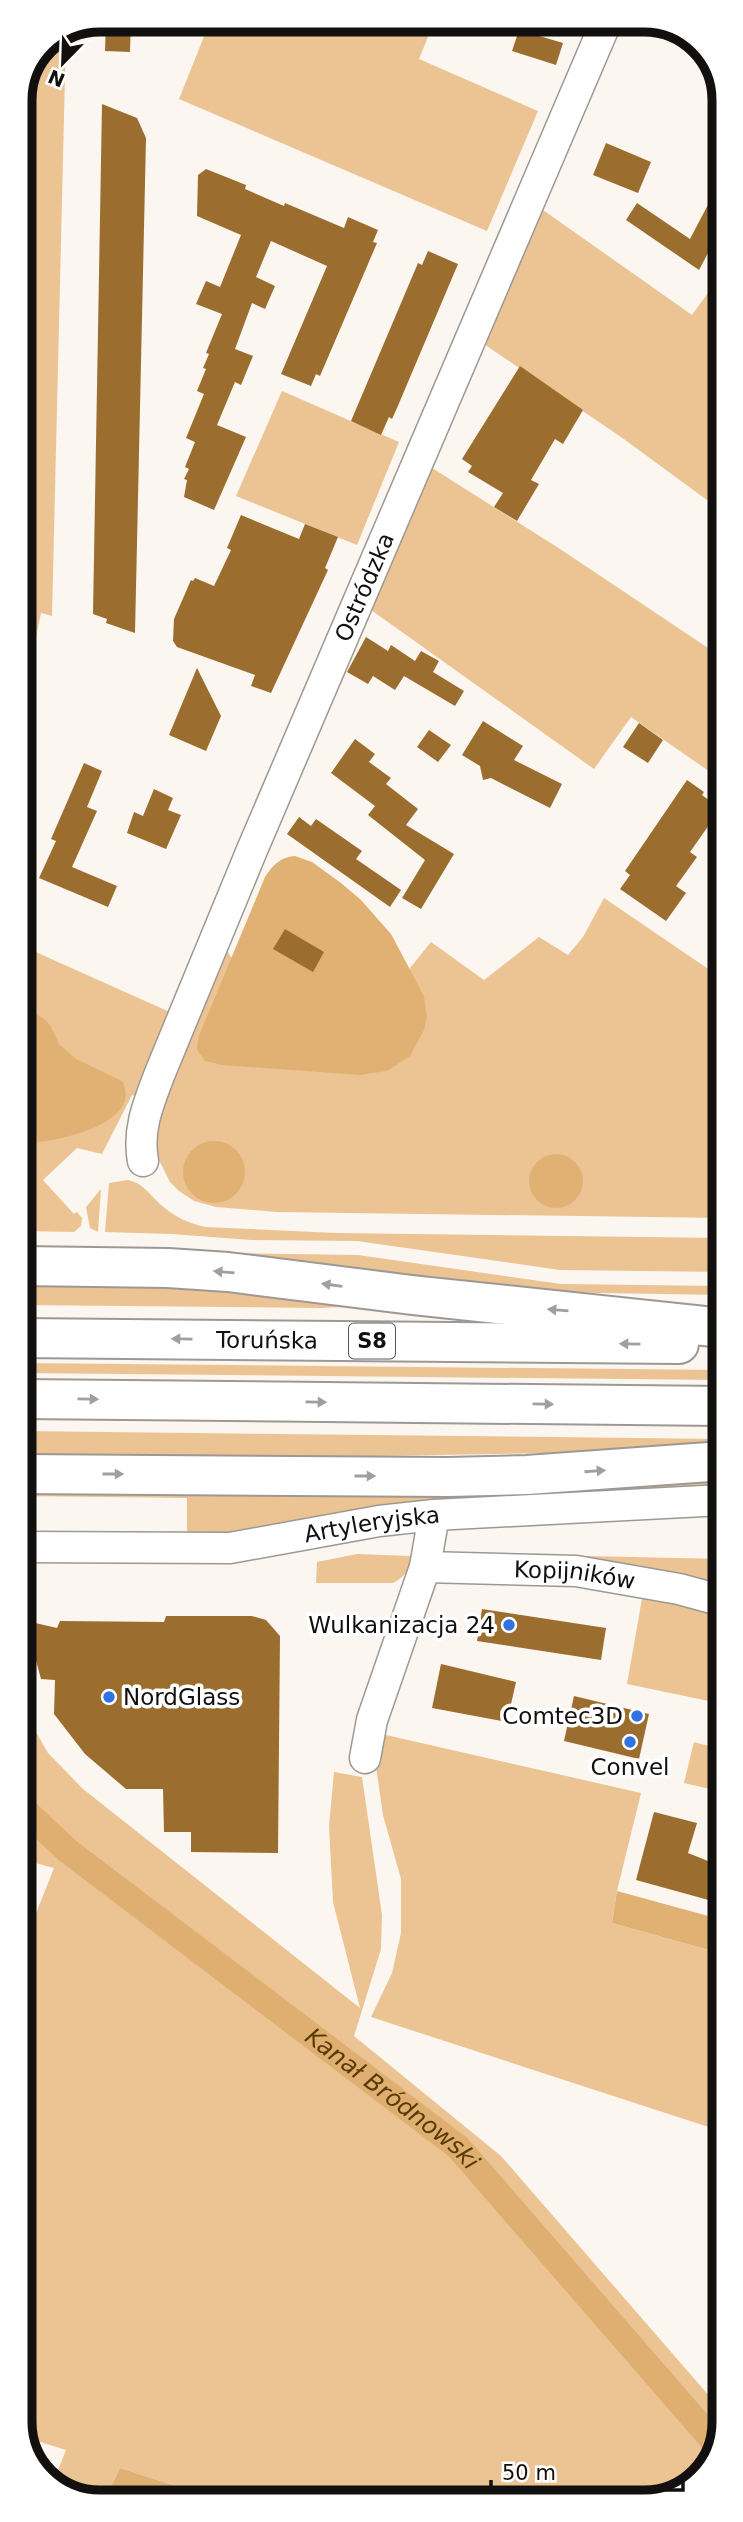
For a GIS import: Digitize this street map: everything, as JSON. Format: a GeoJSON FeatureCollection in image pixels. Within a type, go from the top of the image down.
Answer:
{"type":"FeatureCollection","features":[{"type":"Feature","properties":{"kind":"highway"},"geometry":{"type":"LineString","coordinates":[[32,1266],[168,1268],[228,1272],[412,1295],[712,1327]]}},
{"type":"Feature","properties":{"kind":"highway","name":"Toruńska"},"geometry":{"type":"LineString","coordinates":[[32,1338],[712,1345]]}},
{"type":"Feature","properties":{"kind":"highway"},"geometry":{"type":"LineString","coordinates":[[32,1399],[712,1406]]}},
{"type":"Feature","properties":{"kind":"highway"},"geometry":{"type":"LineString","coordinates":[[32,1474],[448,1477],[527,1475],[712,1462]]}},
{"type":"Feature","properties":{"kind":"street","name":"Ostródzka"},"geometry":{"type":"LineString","coordinates":[[144,1161],[141,1146],[142,1125],[156,1083],[252,850],[602,32]]}},
{"type":"Feature","properties":{"kind":"street","name":"Artyleryjska"},"geometry":{"type":"LineString","coordinates":[[32,1547],[230,1548],[379,1521],[434,1515],[712,1501]]}},
{"type":"Feature","properties":{"kind":"street"},"geometry":{"type":"LineString","coordinates":[[365,1758],[372,1720],[425,1567],[434,1515]]}},
{"type":"Feature","properties":{"kind":"street","name":"Kopijników"},"geometry":{"type":"LineString","coordinates":[[425,1567],[576,1571],[680,1589],[712,1598]]}},
{"type":"Feature","properties":{"kind":"shaded area"},"geometry":{"type":"Polygon","coordinates":[[[206,32],[430,32],[419,59],[538,111],[487,231],[179,99],[206,32]]]}},
{"type":"Feature","properties":{"kind":"shaded area"},"geometry":{"type":"Polygon","coordinates":[[[66,41],[52,616],[41,613],[32,656],[32,100],[33,86],[43,62],[51,51],[66,41]]]}},
{"type":"Feature","properties":{"kind":"shaded area"},"geometry":{"type":"Polygon","coordinates":[[[543,210],[692,315],[712,287],[712,504],[621,437],[481,342],[543,210]]]}},
{"type":"Feature","properties":{"kind":"shaded area"},"geometry":{"type":"Polygon","coordinates":[[[282,391],[399,442],[357,545],[236,496],[282,391]]]}},
{"type":"Feature","properties":{"kind":"shaded area"},"geometry":{"type":"Polygon","coordinates":[[[429,466],[712,651],[712,773],[631,717],[594,769],[371,610],[429,466]]]}},
{"type":"Feature","properties":{"kind":"shaded area"},"geometry":{"type":"Polygon","coordinates":[[[295,856],[312,862],[361,900],[391,934],[424,996],[427,1017],[424,1030],[410,1056],[387,1071],[360,1075],[222,1065],[205,1061],[197,1050],[198,1038],[265,877],[277,862],[295,856]]]}},
{"type":"Feature","properties":{"kind":"shaded area"},"geometry":{"type":"Polygon","coordinates":[[[604,898],[712,972],[712,1218],[277,1212],[216,1207],[194,1201],[170,1182],[156,1154],[156,1117],[224,947],[273,1015],[381,1004],[431,942],[484,980],[539,937],[568,955],[583,937],[604,898]]]}},
{"type":"Feature","properties":{"kind":"shaded area"},"geometry":{"type":"Polygon","coordinates":[[[32,950],[172,1013],[138,1097],[132,1095],[102,1154],[77,1148],[43,1180],[74,1214],[77,1212],[82,1218],[81,1226],[74,1232],[32,1231],[32,950]]]}},
{"type":"Feature","properties":{"kind":"shaded area"},"geometry":{"type":"Polygon","coordinates":[[[32,1011],[50,1025],[59,1044],[76,1059],[122,1081],[126,1096],[120,1110],[108,1120],[71,1136],[33,1143],[32,1011]]]}},
{"type":"Feature","properties":{"kind":"shaded area"},"geometry":{"type":"Polygon","coordinates":[[[214,1141],[226,1143],[236,1150],[243,1160],[243,1184],[236,1194],[226,1201],[214,1203],[202,1201],[192,1194],[185,1184],[183,1172],[185,1160],[192,1150],[202,1143],[214,1141]]]}},
{"type":"Feature","properties":{"kind":"shaded area"},"geometry":{"type":"Polygon","coordinates":[[[556,1154],[575,1162],[583,1181],[575,1200],[556,1208],[537,1200],[529,1181],[537,1162],[556,1154]]]}},
{"type":"Feature","properties":{"kind":"shaded area"},"geometry":{"type":"Polygon","coordinates":[[[133,1181],[176,1216],[206,1227],[336,1233],[712,1238],[712,1272],[560,1270],[357,1241],[251,1240],[105,1232],[109,1183],[133,1181]]]}},
{"type":"Feature","properties":{"kind":"shaded area"},"geometry":{"type":"Polygon","coordinates":[[[101,1189],[98,1232],[90,1228],[86,1207],[101,1189]]]}},
{"type":"Feature","properties":{"kind":"shaded area"},"geometry":{"type":"Polygon","coordinates":[[[226,1253],[358,1255],[561,1284],[712,1286],[712,1295],[540,1292],[226,1253]]]}},
{"type":"Feature","properties":{"kind":"shaded area"},"geometry":{"type":"Polygon","coordinates":[[[32,1282],[182,1284],[359,1306],[32,1305],[32,1282]]]}},
{"type":"Feature","properties":{"kind":"shaded area"},"geometry":{"type":"Polygon","coordinates":[[[32,1363],[712,1370],[712,1380],[32,1373],[32,1363]]]}},
{"type":"Feature","properties":{"kind":"shaded area"},"geometry":{"type":"Polygon","coordinates":[[[32,1431],[712,1439],[712,1450],[320,1457],[32,1454],[32,1431]]]}},
{"type":"Feature","properties":{"kind":"shaded area"},"geometry":{"type":"Polygon","coordinates":[[[712,1482],[712,1495],[187,1537],[187,1498],[32,1496],[32,1488],[545,1493],[712,1482]]]}},
{"type":"Feature","properties":{"kind":"shaded area"},"geometry":{"type":"Polygon","coordinates":[[[446,1553],[712,1559],[712,1590],[446,1553]]]}},
{"type":"Feature","properties":{"kind":"shaded area"},"geometry":{"type":"Polygon","coordinates":[[[357,1554],[410,1556],[409,1565],[401,1578],[393,1583],[316,1583],[317,1562],[357,1554]]]}},
{"type":"Feature","properties":{"kind":"shaded area"},"geometry":{"type":"Polygon","coordinates":[[[643,1593],[712,1604],[712,1702],[627,1684],[643,1593]]]}},
{"type":"Feature","properties":{"kind":"shaded area"},"geometry":{"type":"Polygon","coordinates":[[[32,1725],[48,1753],[83,1789],[360,2008],[333,1902],[329,1826],[334,1772],[362,1777],[382,1915],[381,1949],[354,2036],[501,2156],[712,2399],[708,2444],[688,2474],[670,2485],[643,2490],[189,2490],[120,2468],[109,2490],[95,2490],[73,2485],[56,2475],[66,2450],[34,2440],[32,2422],[32,1923],[54,1868],[32,1862],[32,1725]]]}},
{"type":"Feature","properties":{"kind":"shaded area"},"geometry":{"type":"Polygon","coordinates":[[[386,1735],[641,1793],[612,1923],[712,1951],[712,2128],[371,2017],[392,1973],[401,1933],[401,1879],[383,1815],[376,1752],[386,1735]]]}},
{"type":"Feature","properties":{"kind":"shaded area"},"geometry":{"type":"Polygon","coordinates":[[[694,1742],[712,1747],[712,1789],[684,1783],[694,1742]]]}},
{"type":"Feature","properties":{"kind":"shaded area"},"geometry":{"type":"Polygon","coordinates":[[[617,1891],[712,1917],[712,1951],[612,1923],[617,1891]]]}},
{"type":"Feature","properties":{"kind":"shaded area"},"geometry":{"type":"Polygon","coordinates":[[[120,2468],[189,2490],[109,2490],[120,2468]]]}},
{"type":"Feature","properties":{"kind":"building"},"geometry":{"type":"Polygon","coordinates":[[[106,32],[131,32],[130,52],[105,51],[106,32]]]}},
{"type":"Feature","properties":{"kind":"building"},"geometry":{"type":"Polygon","coordinates":[[[518,32],[563,43],[556,65],[512,51],[518,32]]]}},
{"type":"Feature","properties":{"kind":"building"},"geometry":{"type":"Polygon","coordinates":[[[102,104],[137,118],[146,138],[135,633],[106,623],[107,619],[93,614],[102,104]]]}},
{"type":"Feature","properties":{"kind":"building"},"geometry":{"type":"Polygon","coordinates":[[[606,143],[651,162],[638,193],[593,175],[606,143]]]}},
{"type":"Feature","properties":{"kind":"building"},"geometry":{"type":"Polygon","coordinates":[[[206,169],[246,185],[245,189],[284,206],[285,203],[344,228],[348,217],[378,230],[373,242],[377,243],[320,376],[316,374],[311,386],[281,374],[327,266],[271,241],[256,277],[275,286],[265,309],[252,303],[235,349],[253,356],[241,385],[235,382],[217,425],[246,437],[214,510],[184,497],[187,480],[184,479],[189,469],[185,467],[195,442],[186,438],[204,394],[197,391],[206,369],[203,368],[209,354],[206,353],[222,314],[196,304],[206,281],[220,287],[241,235],[197,216],[198,175],[206,169]]]}},
{"type":"Feature","properties":{"kind":"building"},"geometry":{"type":"Polygon","coordinates":[[[712,197],[712,246],[699,270],[626,220],[637,203],[690,239],[712,197]]]}},
{"type":"Feature","properties":{"kind":"building"},"geometry":{"type":"Polygon","coordinates":[[[428,251],[458,264],[397,408],[392,419],[389,417],[381,435],[351,421],[418,263],[422,265],[428,251]]]}},
{"type":"Feature","properties":{"kind":"building"},"geometry":{"type":"Polygon","coordinates":[[[520,366],[583,410],[563,444],[555,439],[531,480],[539,484],[517,521],[494,507],[503,493],[468,472],[472,466],[462,459],[520,366]]]}},
{"type":"Feature","properties":{"kind":"building"},"geometry":{"type":"Polygon","coordinates":[[[241,515],[299,539],[305,524],[338,537],[325,568],[328,570],[271,693],[251,686],[255,675],[177,647],[173,641],[174,619],[191,580],[195,578],[214,586],[231,550],[227,548],[241,515]]]}},
{"type":"Feature","properties":{"kind":"building"},"geometry":{"type":"Polygon","coordinates":[[[366,637],[388,651],[391,645],[415,661],[421,651],[439,661],[433,672],[464,691],[455,706],[404,676],[395,690],[373,676],[368,684],[347,672],[366,637]]]}},
{"type":"Feature","properties":{"kind":"building"},"geometry":{"type":"Polygon","coordinates":[[[197,668],[221,716],[206,751],[169,735],[197,668]]]}},
{"type":"Feature","properties":{"kind":"building"},"geometry":{"type":"Polygon","coordinates":[[[483,721],[523,746],[514,760],[562,784],[550,808],[491,778],[483,780],[480,766],[462,755],[483,721]]]}},
{"type":"Feature","properties":{"kind":"building"},"geometry":{"type":"Polygon","coordinates":[[[639,723],[663,740],[648,763],[623,747],[639,723]]]}},
{"type":"Feature","properties":{"kind":"building"},"geometry":{"type":"Polygon","coordinates":[[[429,730],[451,745],[438,762],[417,747],[429,730]]]}},
{"type":"Feature","properties":{"kind":"building"},"geometry":{"type":"Polygon","coordinates":[[[355,739],[375,754],[369,762],[391,778],[386,784],[418,809],[406,825],[454,854],[421,909],[402,898],[425,860],[368,815],[375,806],[331,773],[355,739]]]}},
{"type":"Feature","properties":{"kind":"building"},"geometry":{"type":"Polygon","coordinates":[[[84,763],[102,771],[87,807],[97,811],[72,867],[117,886],[108,907],[39,878],[56,841],[51,839],[84,763]]]}},
{"type":"Feature","properties":{"kind":"building"},"geometry":{"type":"Polygon","coordinates":[[[687,780],[704,792],[702,795],[712,802],[712,821],[690,852],[697,857],[676,886],[686,893],[666,921],[620,889],[630,875],[625,871],[687,780]]]}},
{"type":"Feature","properties":{"kind":"building"},"geometry":{"type":"Polygon","coordinates":[[[154,789],[173,798],[168,810],[181,815],[166,849],[127,833],[134,812],[143,816],[154,789]]]}},
{"type":"Feature","properties":{"kind":"building"},"geometry":{"type":"Polygon","coordinates":[[[299,817],[311,826],[316,819],[362,851],[356,859],[401,890],[390,907],[287,834],[299,817]]]}},
{"type":"Feature","properties":{"kind":"building"},"geometry":{"type":"Polygon","coordinates":[[[285,929],[324,952],[313,972],[273,949],[285,929]]]}},
{"type":"Feature","properties":{"kind":"building"},"geometry":{"type":"Polygon","coordinates":[[[482,1609],[606,1628],[601,1660],[477,1641],[482,1609]]]}},
{"type":"Feature","properties":{"kind":"building"},"geometry":{"type":"Polygon","coordinates":[[[166,1616],[252,1616],[266,1620],[280,1636],[278,1853],[191,1852],[191,1832],[164,1832],[163,1789],[126,1789],[85,1754],[54,1714],[55,1680],[41,1679],[35,1657],[32,1622],[57,1628],[60,1621],[164,1622],[166,1616]]]}},
{"type":"Feature","properties":{"kind":"building"},"geometry":{"type":"Polygon","coordinates":[[[441,1664],[516,1682],[507,1722],[432,1708],[441,1664]]]}},
{"type":"Feature","properties":{"kind":"building"},"geometry":{"type":"Polygon","coordinates":[[[574,1696],[649,1714],[639,1759],[564,1741],[574,1696]]]}},
{"type":"Feature","properties":{"kind":"building"},"geometry":{"type":"Polygon","coordinates":[[[654,1812],[697,1823],[688,1853],[712,1863],[712,1901],[636,1880],[654,1812]]]}},
{"type":"Feature","properties":{"kind":"waterway","name":"Kanał Bródnowski"},"geometry":{"type":"LineString","coordinates":[[32,1817],[68,1851],[458,2147],[710,2437]]}},
{"type":"Feature","properties":{"kind":"place","name":"Wulkanizacja 24"},"geometry":{"type":"Point","coordinates":[509,1625]}},
{"type":"Feature","properties":{"kind":"place","name":"NordGlass"},"geometry":{"type":"Point","coordinates":[109,1697]}},
{"type":"Feature","properties":{"kind":"place","name":"Comtec3D"},"geometry":{"type":"Point","coordinates":[637,1716]}},
{"type":"Feature","properties":{"kind":"place","name":"Convel"},"geometry":{"type":"Point","coordinates":[630,1742]}}]}
